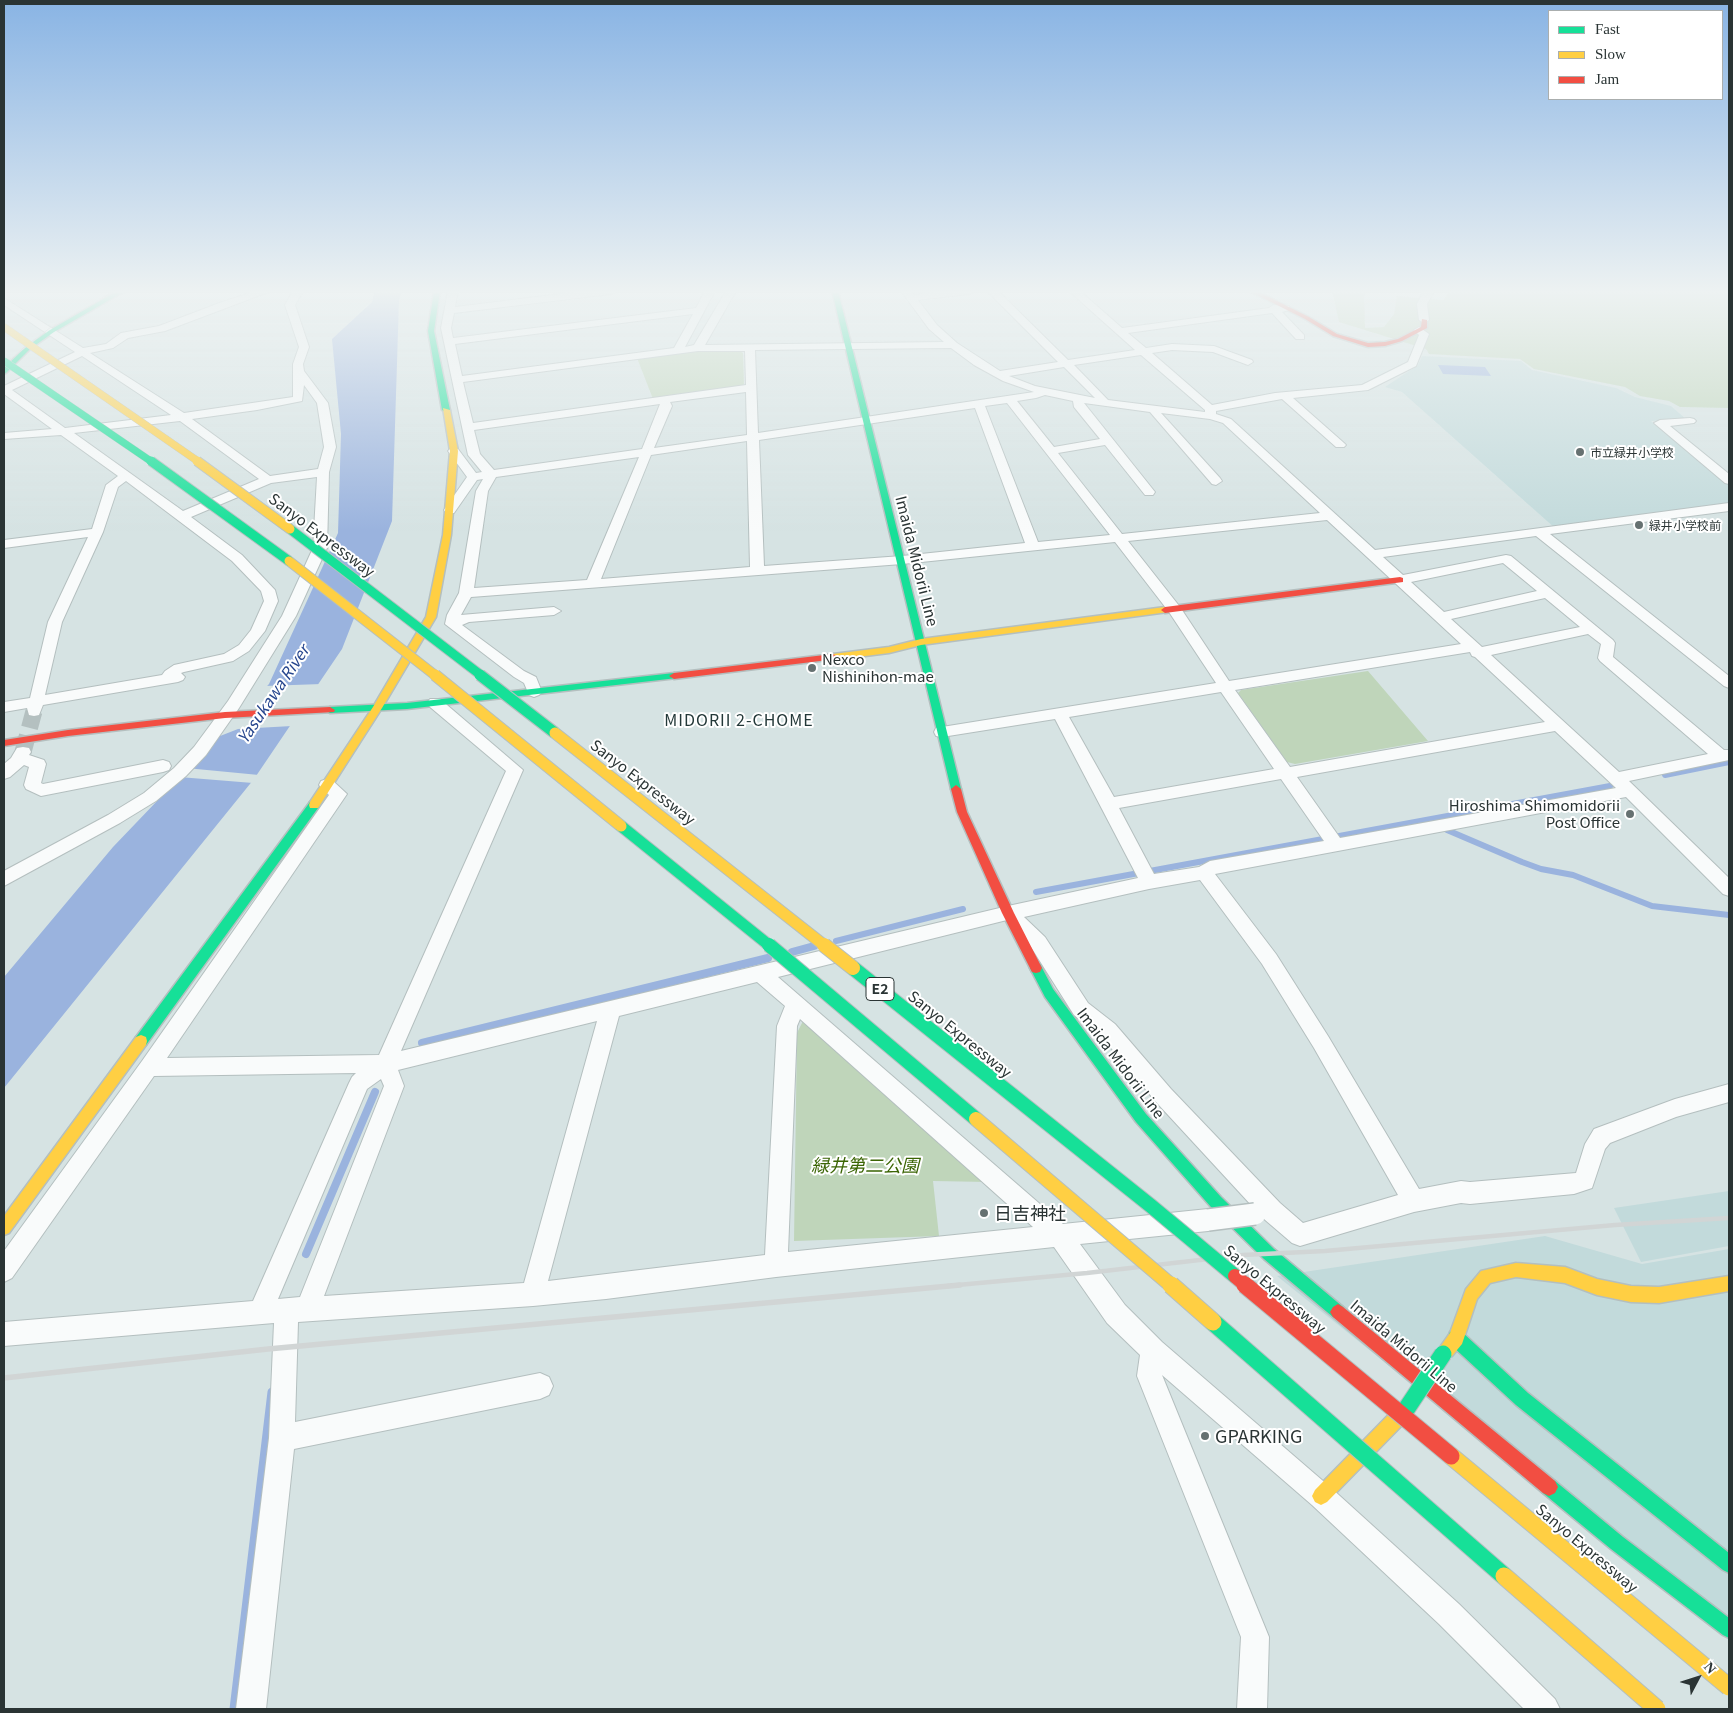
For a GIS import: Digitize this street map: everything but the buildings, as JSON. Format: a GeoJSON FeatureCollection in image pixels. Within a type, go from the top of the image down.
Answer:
{"type":"FeatureCollection","features":[{"type":"Feature","properties":{"kind":"main road","name":"E2"},"geometry":{"type":"LineString","coordinates":[[19,371],[164,470],[277,552],[440,680],[758,936],[1098,1221],[1657,1709]]}},
{"type":"Feature","properties":{"kind":"main road","name":"Sanyo Expressway"},"geometry":{"type":"LineString","coordinates":[[67,371],[185,452],[304,540],[461,659],[778,908],[1158,1213],[1729,1687]]}},
{"type":"Feature","properties":{"kind":"main road"},"geometry":{"type":"LineString","coordinates":[[4,1228],[327,785],[377,708],[430,617],[447,535],[454,451],[439,371]]}},
{"type":"Feature","properties":{"kind":"main road","name":"Imaida Midorii Line"},"geometry":{"type":"LineString","coordinates":[[855,371],[962,812],[1008,913],[1048,993],[1141,1118],[1216,1202],[1269,1254],[1617,1543],[1729,1629]]}},
{"type":"Feature","properties":{"kind":"main road"},"geometry":{"type":"LineString","coordinates":[[190,707],[233,710],[377,708],[435,697],[535,684],[889,650],[921,642],[1400,580]]}},
{"type":"Feature","properties":{"kind":"main road"},"geometry":{"type":"LineString","coordinates":[[600,672],[886,639],[921,642]]}},
{"type":"Feature","properties":{"kind":"main road"},"geometry":{"type":"LineString","coordinates":[[4,743],[233,710],[399,694]]}},
{"type":"Feature","properties":{"kind":"main road"},"geometry":{"type":"LineString","coordinates":[[1321,1496],[1407,1408],[1456,1338],[1471,1294],[1486,1276],[1516,1270],[1565,1275],[1597,1287],[1631,1294],[1659,1295],[1729,1284]]}},
{"type":"Feature","properties":{"kind":"main road"},"geometry":{"type":"LineString","coordinates":[[1456,1338],[1522,1399],[1729,1564]]}},
{"type":"Feature","properties":{"kind":"street"},"geometry":{"type":"LineString","coordinates":[[4,389],[43,371]]}},
{"type":"Feature","properties":{"kind":"street"},"geometry":{"type":"LineString","coordinates":[[113,371],[182,416],[268,480]]}},
{"type":"Feature","properties":{"kind":"street"},"geometry":{"type":"LineString","coordinates":[[4,436],[65,431],[257,407],[298,399],[299,371]]}},
{"type":"Feature","properties":{"kind":"street"},"geometry":{"type":"LineString","coordinates":[[4,879],[114,819],[150,797],[180,772],[200,751],[233,710],[289,616],[320,548],[322,472],[330,447],[322,403],[300,371]]}},
{"type":"Feature","properties":{"kind":"street"},"geometry":{"type":"LineString","coordinates":[[455,371],[474,455],[491,475]]}},
{"type":"Feature","properties":{"kind":"street"},"geometry":{"type":"LineString","coordinates":[[457,380],[524,371]]}},
{"type":"Feature","properties":{"kind":"street"},"geometry":{"type":"LineString","coordinates":[[751,371],[757,572]]}},
{"type":"Feature","properties":{"kind":"street"},"geometry":{"type":"LineString","coordinates":[[992,371],[1043,391],[1079,399],[1155,409],[1211,413],[1275,396],[1364,388],[1398,371]]}},
{"type":"Feature","properties":{"kind":"street"},"geometry":{"type":"LineString","coordinates":[[998,374],[1017,371]]}},
{"type":"Feature","properties":{"kind":"street"},"geometry":{"type":"LineString","coordinates":[[1074,371],[1104,403]]}},
{"type":"Feature","properties":{"kind":"street"},"geometry":{"type":"LineString","coordinates":[[1165,371],[1211,413],[1227,421],[1373,554],[1474,650],[1630,791],[1729,889]]}},
{"type":"Feature","properties":{"kind":"street"},"geometry":{"type":"LineString","coordinates":[[468,427],[751,388]]}},
{"type":"Feature","properties":{"kind":"street"},"geometry":{"type":"LineString","coordinates":[[4,389],[182,516],[237,558],[268,590],[271,601],[258,631],[244,648],[228,658],[179,668],[170,674],[168,679]]}},
{"type":"Feature","properties":{"kind":"street"},"geometry":{"type":"LineString","coordinates":[[450,510],[473,478],[979,404],[1036,395],[1043,391]]}},
{"type":"Feature","properties":{"kind":"street"},"geometry":{"type":"LineString","coordinates":[[1286,396],[1340,445]]}},
{"type":"Feature","properties":{"kind":"street"},"geometry":{"type":"LineString","coordinates":[[1010,399],[1121,538],[1175,610],[1225,686],[1335,844]]}},
{"type":"Feature","properties":{"kind":"street"},"geometry":{"type":"LineString","coordinates":[[1079,399],[1078,405],[1150,492]]}},
{"type":"Feature","properties":{"kind":"street"},"geometry":{"type":"LineString","coordinates":[[592,584],[666,406],[664,400]]}},
{"type":"Feature","properties":{"kind":"street"},"geometry":{"type":"LineString","coordinates":[[979,404],[1033,547]]}},
{"type":"Feature","properties":{"kind":"street"},"geometry":{"type":"LineString","coordinates":[[1155,409],[1156,414],[1216,481]]}},
{"type":"Feature","properties":{"kind":"street"},"geometry":{"type":"LineString","coordinates":[[1690,421],[1660,423],[1729,480]]}},
{"type":"Feature","properties":{"kind":"street"},"geometry":{"type":"LineString","coordinates":[[1051,451],[1108,441]]}},
{"type":"Feature","properties":{"kind":"street"},"geometry":{"type":"LineString","coordinates":[[454,451],[473,478]]}},
{"type":"Feature","properties":{"kind":"street"},"geometry":{"type":"LineString","coordinates":[[182,516],[268,480],[322,472]]}},
{"type":"Feature","properties":{"kind":"street"},"geometry":{"type":"LineString","coordinates":[[452,624],[454,615],[466,594],[482,492],[491,475]]}},
{"type":"Feature","properties":{"kind":"street"},"geometry":{"type":"LineString","coordinates":[[36,707],[55,622],[97,532],[112,485],[126,476]]}},
{"type":"Feature","properties":{"kind":"street"},"geometry":{"type":"LineString","coordinates":[[1373,554],[1729,507]]}},
{"type":"Feature","properties":{"kind":"street"},"geometry":{"type":"LineString","coordinates":[[466,594],[902,560],[1330,516]]}},
{"type":"Feature","properties":{"kind":"street"},"geometry":{"type":"LineString","coordinates":[[4,544],[97,532]]}},
{"type":"Feature","properties":{"kind":"street"},"geometry":{"type":"LineString","coordinates":[[1540,533],[1729,684]]}},
{"type":"Feature","properties":{"kind":"street"},"geometry":{"type":"LineString","coordinates":[[1400,580],[1506,559],[1608,642],[1606,658],[1726,756]]}},
{"type":"Feature","properties":{"kind":"street"},"geometry":{"type":"LineString","coordinates":[[1440,617],[1548,592]]}},
{"type":"Feature","properties":{"kind":"street"},"geometry":{"type":"LineString","coordinates":[[452,624],[466,618],[554,611]]}},
{"type":"Feature","properties":{"kind":"street"},"geometry":{"type":"LineString","coordinates":[[452,624],[535,684]]}},
{"type":"Feature","properties":{"kind":"street"},"geometry":{"type":"LineString","coordinates":[[942,732],[1225,686],[1474,650],[1592,629]]}},
{"type":"Feature","properties":{"kind":"street"},"geometry":{"type":"LineString","coordinates":[[4,707],[36,707],[168,679],[261,664]]}},
{"type":"Feature","properties":{"kind":"street"},"geometry":{"type":"LineString","coordinates":[[251,1709],[282,1438],[284,1311],[359,1083],[384,1064],[515,770],[435,697]]}},
{"type":"Feature","properties":{"kind":"street"},"geometry":{"type":"LineString","coordinates":[[1059,713],[1149,882]]}},
{"type":"Feature","properties":{"kind":"street"},"geometry":{"type":"LineString","coordinates":[[1109,804],[1557,725]]}},
{"type":"Feature","properties":{"kind":"street"},"geometry":{"type":"LineString","coordinates":[[4,773],[22,755],[38,764],[32,785],[41,790],[163,766]]}},
{"type":"Feature","properties":{"kind":"street"},"geometry":{"type":"LineString","coordinates":[[1616,778],[1726,756]]}},
{"type":"Feature","properties":{"kind":"street"},"geometry":{"type":"LineString","coordinates":[[4,1270],[149,1067],[339,794],[327,785]]}},
{"type":"Feature","properties":{"kind":"street"},"geometry":{"type":"LineString","coordinates":[[149,1067],[384,1064],[610,1011],[1008,913],[1149,882],[1204,873],[1210,868],[1630,791]]}},
{"type":"Feature","properties":{"kind":"street"},"geometry":{"type":"LineString","coordinates":[[1204,873],[1268,959],[1321,1042],[1414,1201]]}},
{"type":"Feature","properties":{"kind":"street"},"geometry":{"type":"LineString","coordinates":[[1008,913],[1038,942],[1081,1009],[1108,1030],[1264,1212],[1300,1235],[1414,1201],[1461,1192],[1470,1193],[1574,1184],[1584,1181],[1596,1144],[1602,1136],[1675,1108],[1729,1094]]}},
{"type":"Feature","properties":{"kind":"street"},"geometry":{"type":"LineString","coordinates":[[762,974],[1061,1237],[1116,1314],[1153,1351],[1321,1496],[1449,1614],[1545,1709]]}},
{"type":"Feature","properties":{"kind":"street"},"geometry":{"type":"LineString","coordinates":[[776,1265],[787,1026],[796,1004]]}},
{"type":"Feature","properties":{"kind":"street"},"geometry":{"type":"LineString","coordinates":[[533,1294],[610,1011]]}},
{"type":"Feature","properties":{"kind":"street"},"geometry":{"type":"LineString","coordinates":[[284,1311],[394,1086],[384,1064]]}},
{"type":"Feature","properties":{"kind":"street"},"geometry":{"type":"LineString","coordinates":[[4,1334],[606,1287],[776,1265],[1061,1237],[1264,1212]]}},
{"type":"Feature","properties":{"kind":"street"},"geometry":{"type":"LineString","coordinates":[[1153,1351],[1149,1376],[1255,1637],[1252,1709]]}},
{"type":"Feature","properties":{"kind":"street"},"geometry":{"type":"LineString","coordinates":[[282,1438],[540,1386]]}},
{"type":"Feature","properties":{"kind":"shaded area","name":"市立緑井小学校"},"geometry":{"type":"Polygon","coordinates":[[[1409,371],[1536,371],[1616,388],[1635,397],[1671,406],[1686,419],[1651,421],[1729,485],[1729,503],[1556,529],[1402,392],[1385,387],[1409,371]]]}},
{"type":"Feature","properties":{"kind":"shaded area"},"geometry":{"type":"Polygon","coordinates":[[[1729,1191],[1729,1246],[1641,1262],[1614,1208],[1729,1191]]]}},
{"type":"Feature","properties":{"kind":"shaded area"},"geometry":{"type":"Polygon","coordinates":[[[1545,1236],[1642,1264],[1729,1249],[1729,1638],[1277,1276],[1545,1236]]]}},
{"type":"Feature","properties":{"kind":"green space"},"geometry":{"type":"Polygon","coordinates":[[[642,371],[744,371],[744,384],[737,388],[653,399],[642,371]]]}},
{"type":"Feature","properties":{"kind":"green space"},"geometry":{"type":"Polygon","coordinates":[[[1544,371],[1729,371],[1729,408],[1680,407],[1669,401],[1640,396],[1625,387],[1544,371]]]}},
{"type":"Feature","properties":{"kind":"green space"},"geometry":{"type":"Polygon","coordinates":[[[1368,671],[1428,741],[1295,764],[1287,762],[1238,693],[1241,690],[1368,671]]]}},
{"type":"Feature","properties":{"kind":"green space","name":"緑井第二公園"},"geometry":{"type":"Polygon","coordinates":[[[805,1017],[989,1182],[933,1181],[939,1236],[794,1241],[797,1033],[805,1017]]]}},
{"type":"Feature","properties":{"kind":"water","name":"Yasukawa River"},"geometry":{"type":"Polygon","coordinates":[[[335,371],[397,371],[392,521],[342,649],[254,779],[4,1088],[4,977],[113,847],[269,684],[338,533],[341,434],[335,371]]]}},
{"type":"Feature","properties":{"kind":"water"},"geometry":{"type":"Polygon","coordinates":[[[1441,371],[1488,371],[1491,376],[1443,374],[1441,371]]]}},
{"type":"Feature","properties":{"kind":"pier"},"geometry":{"type":"Polygon","coordinates":[[[322,684],[292,726],[238,729],[215,738],[264,686],[322,684]]]}},
{"type":"Feature","properties":{"kind":"pier"},"geometry":{"type":"Polygon","coordinates":[[[186,768],[259,775],[253,783],[179,777],[186,768]]]}},
{"type":"Feature","properties":{"kind":"waterway"},"geometry":{"type":"LineString","coordinates":[[1665,775],[1729,762]]}},
{"type":"Feature","properties":{"kind":"waterway"},"geometry":{"type":"LineString","coordinates":[[1036,892],[1610,786]]}},
{"type":"Feature","properties":{"kind":"waterway"},"geometry":{"type":"LineString","coordinates":[[1447,830],[1522,862],[1541,869],[1573,875],[1652,906],[1729,915]]}},
{"type":"Feature","properties":{"kind":"waterway"},"geometry":{"type":"LineString","coordinates":[[836,941],[963,909]]}},
{"type":"Feature","properties":{"kind":"waterway"},"geometry":{"type":"LineString","coordinates":[[792,952],[814,946]]}},
{"type":"Feature","properties":{"kind":"waterway"},"geometry":{"type":"LineString","coordinates":[[422,1043],[768,958]]}},
{"type":"Feature","properties":{"kind":"waterway"},"geometry":{"type":"LineString","coordinates":[[306,1254],[375,1092]]}},
{"type":"Feature","properties":{"kind":"waterway"},"geometry":{"type":"LineString","coordinates":[[234,1709],[272,1392]]}},
{"type":"Feature","properties":{"kind":"tunnel"},"geometry":{"type":"LineString","coordinates":[[23,752],[34,711]]}},
{"type":"Feature","properties":{"kind":"railway"},"geometry":{"type":"LineString","coordinates":[[947,1286],[1087,1273],[1243,1255],[1325,1251],[1615,1225],[1729,1218]]}},
{"type":"Feature","properties":{"kind":"railway"},"geometry":{"type":"LineString","coordinates":[[4,1378],[268,1349],[960,1285]]}},
{"type":"Feature","properties":{"kind":"traffic: fast"},"geometry":{"type":"LineString","coordinates":[[19,371],[164,470],[289,561]]}},
{"type":"Feature","properties":{"kind":"traffic: fast"},"geometry":{"type":"LineString","coordinates":[[439,371],[446,410]]}},
{"type":"Feature","properties":{"kind":"traffic: fast"},"geometry":{"type":"LineString","coordinates":[[854,371],[956,789]]}},
{"type":"Feature","properties":{"kind":"traffic: fast"},"geometry":{"type":"LineString","coordinates":[[290,529],[555,733]]}},
{"type":"Feature","properties":{"kind":"traffic: fast"},"geometry":{"type":"LineString","coordinates":[[330,710],[407,706],[674,676]]}},
{"type":"Feature","properties":{"kind":"traffic: fast"},"geometry":{"type":"LineString","coordinates":[[141,1041],[314,805]]}},
{"type":"Feature","properties":{"kind":"traffic: fast"},"geometry":{"type":"LineString","coordinates":[[621,826],[758,936],[976,1119]]}},
{"type":"Feature","properties":{"kind":"traffic: fast"},"geometry":{"type":"LineString","coordinates":[[853,968],[1151,1206],[1235,1276]]}},
{"type":"Feature","properties":{"kind":"traffic: fast"},"geometry":{"type":"LineString","coordinates":[[1036,968],[1049,993],[1141,1118],[1216,1202],[1269,1254],[1338,1312]]}},
{"type":"Feature","properties":{"kind":"traffic: fast"},"geometry":{"type":"LineString","coordinates":[[1213,1322],[1504,1576]]}},
{"type":"Feature","properties":{"kind":"traffic: fast"},"geometry":{"type":"LineString","coordinates":[[1456,1338],[1522,1399],[1729,1564]]}},
{"type":"Feature","properties":{"kind":"traffic: fast"},"geometry":{"type":"LineString","coordinates":[[1407,1408],[1443,1354]]}},
{"type":"Feature","properties":{"kind":"traffic: fast"},"geometry":{"type":"LineString","coordinates":[[1549,1487],[1617,1543],[1729,1629]]}},
{"type":"Feature","properties":{"kind":"traffic: slow"},"geometry":{"type":"LineString","coordinates":[[67,371],[193,458],[290,529]]}},
{"type":"Feature","properties":{"kind":"traffic: slow"},"geometry":{"type":"LineString","coordinates":[[314,805],[377,708],[431,617],[447,535],[454,451],[446,410]]}},
{"type":"Feature","properties":{"kind":"traffic: slow"},"geometry":{"type":"LineString","coordinates":[[289,561],[433,674],[621,826]]}},
{"type":"Feature","properties":{"kind":"traffic: slow"},"geometry":{"type":"LineString","coordinates":[[833,657],[889,650],[921,642],[1165,610]]}},
{"type":"Feature","properties":{"kind":"traffic: slow"},"geometry":{"type":"LineString","coordinates":[[555,733],[853,968]]}},
{"type":"Feature","properties":{"kind":"traffic: slow"},"geometry":{"type":"LineString","coordinates":[[4,1228],[141,1041]]}},
{"type":"Feature","properties":{"kind":"traffic: slow"},"geometry":{"type":"LineString","coordinates":[[976,1119],[1098,1221],[1213,1322]]}},
{"type":"Feature","properties":{"kind":"traffic: slow"},"geometry":{"type":"LineString","coordinates":[[1446,1350],[1456,1338],[1471,1294],[1486,1276],[1516,1270],[1565,1275],[1597,1287],[1631,1294],[1659,1295],[1729,1284]]}},
{"type":"Feature","properties":{"kind":"traffic: slow"},"geometry":{"type":"LineString","coordinates":[[1321,1496],[1407,1408]]}},
{"type":"Feature","properties":{"kind":"traffic: slow"},"geometry":{"type":"LineString","coordinates":[[1451,1456],[1729,1687]]}},
{"type":"Feature","properties":{"kind":"traffic: slow"},"geometry":{"type":"LineString","coordinates":[[1504,1576],[1657,1709]]}},
{"type":"Feature","properties":{"kind":"traffic: jam"},"geometry":{"type":"LineString","coordinates":[[1165,610],[1400,580]]}},
{"type":"Feature","properties":{"kind":"traffic: jam"},"geometry":{"type":"LineString","coordinates":[[674,676],[833,657]]}},
{"type":"Feature","properties":{"kind":"traffic: jam"},"geometry":{"type":"LineString","coordinates":[[4,743],[68,733],[225,715],[330,710]]}},
{"type":"Feature","properties":{"kind":"traffic: jam"},"geometry":{"type":"LineString","coordinates":[[956,789],[962,812],[1008,913],[1036,968]]}},
{"type":"Feature","properties":{"kind":"traffic: jam"},"geometry":{"type":"LineString","coordinates":[[1235,1276],[1451,1456]]}},
{"type":"Feature","properties":{"kind":"traffic: jam"},"geometry":{"type":"LineString","coordinates":[[1338,1312],[1549,1487]]}},
{"type":"Feature","properties":{"kind":"place","name":"市立緑井小学校"},"geometry":{"type":"Point","coordinates":[1580,452]}},
{"type":"Feature","properties":{"kind":"place","name":"緑井小学校前"},"geometry":{"type":"Point","coordinates":[1639,525]}},
{"type":"Feature","properties":{"kind":"place","name":"Nexco Nishinihon-mae"},"geometry":{"type":"Point","coordinates":[812,668]}},
{"type":"Feature","properties":{"kind":"place","name":"Hiroshima Shimomidorii Post Office"},"geometry":{"type":"Point","coordinates":[1630,814]}},
{"type":"Feature","properties":{"kind":"place","name":"日吉神社"},"geometry":{"type":"Point","coordinates":[984,1213]}},
{"type":"Feature","properties":{"kind":"place","name":"GPARKING"},"geometry":{"type":"Point","coordinates":[1205,1436]}},
{"type":"Feature","properties":{"kind":"district","name":"MIDORII 2-CHOME"},"geometry":{"type":"Point","coordinates":[739,720]}}]}
